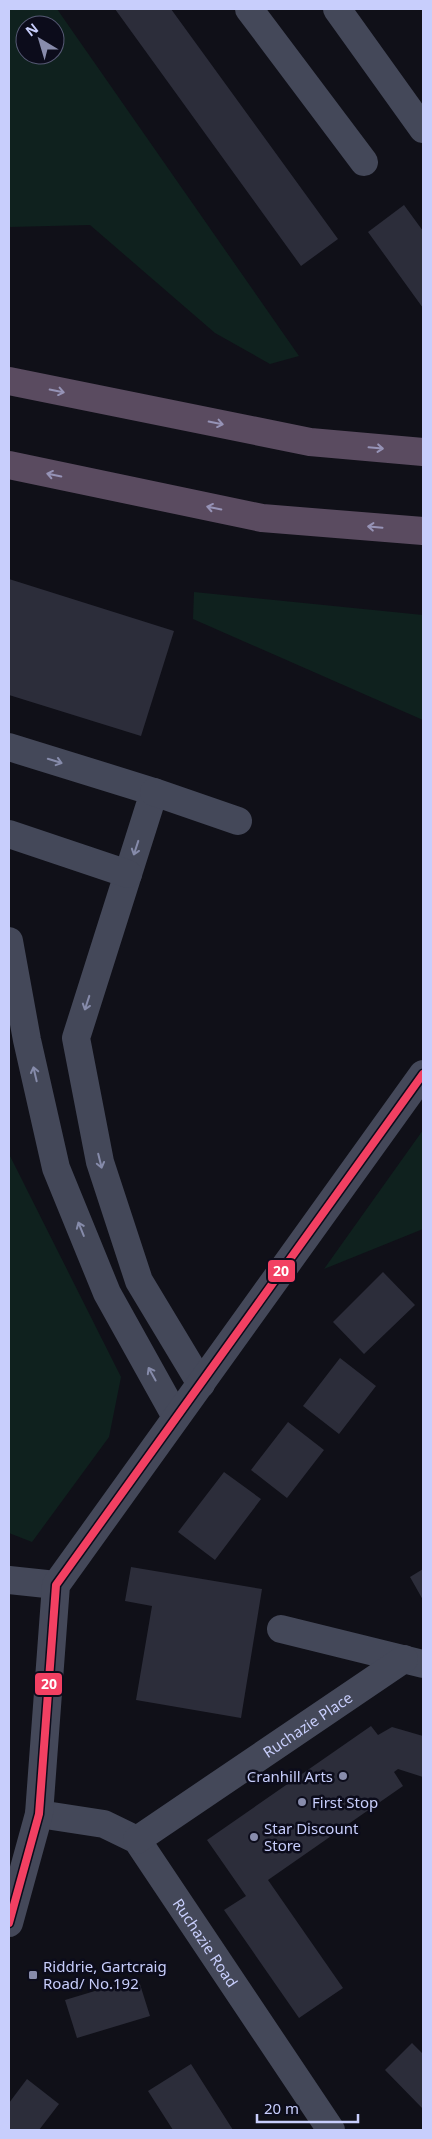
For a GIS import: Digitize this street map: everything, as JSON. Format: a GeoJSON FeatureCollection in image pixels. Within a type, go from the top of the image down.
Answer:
{"type":"FeatureCollection","features":[{"type":"Feature","properties":{"kind":"highway"},"geometry":{"type":"LineString","coordinates":[[9,381],[310,442],[423,452]]}},
{"type":"Feature","properties":{"kind":"highway"},"geometry":{"type":"LineString","coordinates":[[9,465],[262,518],[423,531]]}},
{"type":"Feature","properties":{"kind":"street"},"geometry":{"type":"LineString","coordinates":[[249,9],[364,162]]}},
{"type":"Feature","properties":{"kind":"street"},"geometry":{"type":"LineString","coordinates":[[337,9],[423,129]]}},
{"type":"Feature","properties":{"kind":"street"},"geometry":{"type":"LineString","coordinates":[[9,747],[154,792],[238,821]]}},
{"type":"Feature","properties":{"kind":"street"},"geometry":{"type":"LineString","coordinates":[[154,792],[76,1038],[100,1162],[139,1282],[201,1384]]}},
{"type":"Feature","properties":{"kind":"street"},"geometry":{"type":"LineString","coordinates":[[9,834],[128,874]]}},
{"type":"Feature","properties":{"kind":"street"},"geometry":{"type":"LineString","coordinates":[[9,941],[27,1040],[56,1168],[107,1293],[176,1417]]}},
{"type":"Feature","properties":{"kind":"street"},"geometry":{"type":"LineString","coordinates":[[9,1923],[39,1814],[56,1585],[423,1074]]}},
{"type":"Feature","properties":{"kind":"street"},"geometry":{"type":"LineString","coordinates":[[9,1580],[56,1585]]}},
{"type":"Feature","properties":{"kind":"street"},"geometry":{"type":"LineString","coordinates":[[281,1629],[414,1661]]}},
{"type":"Feature","properties":{"kind":"street","name":"Ruchazie Place"},"geometry":{"type":"LineString","coordinates":[[137,1840],[414,1661]]}},
{"type":"Feature","properties":{"kind":"street"},"geometry":{"type":"LineString","coordinates":[[39,1814],[104,1824],[137,1840]]}},
{"type":"Feature","properties":{"kind":"street","name":"Ruchazie Road"},"geometry":{"type":"LineString","coordinates":[[137,1840],[331,2130]]}},
{"type":"Feature","properties":{"kind":"green space"},"geometry":{"type":"Polygon","coordinates":[[[9,9],[57,9],[61,15],[15,15],[15,65],[65,65],[65,20],[299,356],[270,364],[215,333],[90,225],[9,227],[9,9]]]}},
{"type":"Feature","properties":{"kind":"green space"},"geometry":{"type":"Polygon","coordinates":[[[194,592],[423,615],[423,720],[193,619],[194,592]]]}},
{"type":"Feature","properties":{"kind":"green space"},"geometry":{"type":"Polygon","coordinates":[[[423,1130],[423,1229],[324,1269],[423,1130]]]}},
{"type":"Feature","properties":{"kind":"green space"},"geometry":{"type":"Polygon","coordinates":[[[9,1154],[121,1377],[109,1437],[32,1542],[9,1533],[9,1154]]]}},
{"type":"Feature","properties":{"kind":"building"},"geometry":{"type":"Polygon","coordinates":[[[115,9],[171,9],[338,239],[301,266],[115,9]]]}},
{"type":"Feature","properties":{"kind":"building"},"geometry":{"type":"Polygon","coordinates":[[[404,205],[423,231],[423,308],[368,232],[404,205]]]}},
{"type":"Feature","properties":{"kind":"building"},"geometry":{"type":"Polygon","coordinates":[[[9,579],[174,631],[141,736],[9,695],[9,579]]]}},
{"type":"Feature","properties":{"kind":"building"},"geometry":{"type":"Polygon","coordinates":[[[383,1272],[415,1305],[364,1354],[333,1322],[383,1272]]]}},
{"type":"Feature","properties":{"kind":"building"},"geometry":{"type":"Polygon","coordinates":[[[340,1358],[376,1386],[339,1434],[303,1406],[340,1358]]]}},
{"type":"Feature","properties":{"kind":"building"},"geometry":{"type":"Polygon","coordinates":[[[288,1422],[324,1450],[287,1498],[251,1470],[288,1422]]]}},
{"type":"Feature","properties":{"kind":"building"},"geometry":{"type":"Polygon","coordinates":[[[224,1472],[261,1499],[215,1560],[178,1532],[224,1472]]]}},
{"type":"Feature","properties":{"kind":"building"},"geometry":{"type":"Polygon","coordinates":[[[131,1567],[262,1589],[241,1718],[136,1700],[152,1606],[125,1601],[131,1567]]]}},
{"type":"Feature","properties":{"kind":"building"},"geometry":{"type":"Polygon","coordinates":[[[423,1569],[423,1600],[410,1577],[423,1569]]]}},
{"type":"Feature","properties":{"kind":"building"},"geometry":{"type":"Polygon","coordinates":[[[371,1726],[378,1735],[392,1727],[423,1736],[423,1777],[398,1769],[394,1772],[403,1786],[268,1880],[343,1988],[299,2018],[224,1910],[246,1896],[207,1840],[371,1726]]]}},
{"type":"Feature","properties":{"kind":"building"},"geometry":{"type":"Polygon","coordinates":[[[138,1978],[150,2016],[77,2038],[65,2000],[138,1978]]]}},
{"type":"Feature","properties":{"kind":"building"},"geometry":{"type":"Polygon","coordinates":[[[412,2043],[423,2054],[423,2109],[385,2070],[412,2043]]]}},
{"type":"Feature","properties":{"kind":"building"},"geometry":{"type":"Polygon","coordinates":[[[191,2064],[233,2130],[173,2130],[148,2091],[191,2064]]]}},
{"type":"Feature","properties":{"kind":"building"},"geometry":{"type":"Polygon","coordinates":[[[27,2079],[59,2104],[39,2130],[9,2130],[9,2103],[27,2079]]]}},
{"type":"Feature","properties":{"kind":"transit line","name":"20"},"geometry":{"type":"LineString","coordinates":[[9,1923],[39,1814],[56,1585],[423,1074]]}},
{"type":"Feature","properties":{"kind":"place","name":"Cranhill Arts"},"geometry":{"type":"Point","coordinates":[343,1776]}},
{"type":"Feature","properties":{"kind":"place","name":"First Stop"},"geometry":{"type":"Point","coordinates":[302,1802]}},
{"type":"Feature","properties":{"kind":"place","name":"Star Discount Store"},"geometry":{"type":"Point","coordinates":[254,1837]}},
{"type":"Feature","properties":{"kind":"place","name":"Riddrie, Gartcraig Road/ No.192"},"geometry":{"type":"Point","coordinates":[33,1975]}}]}
